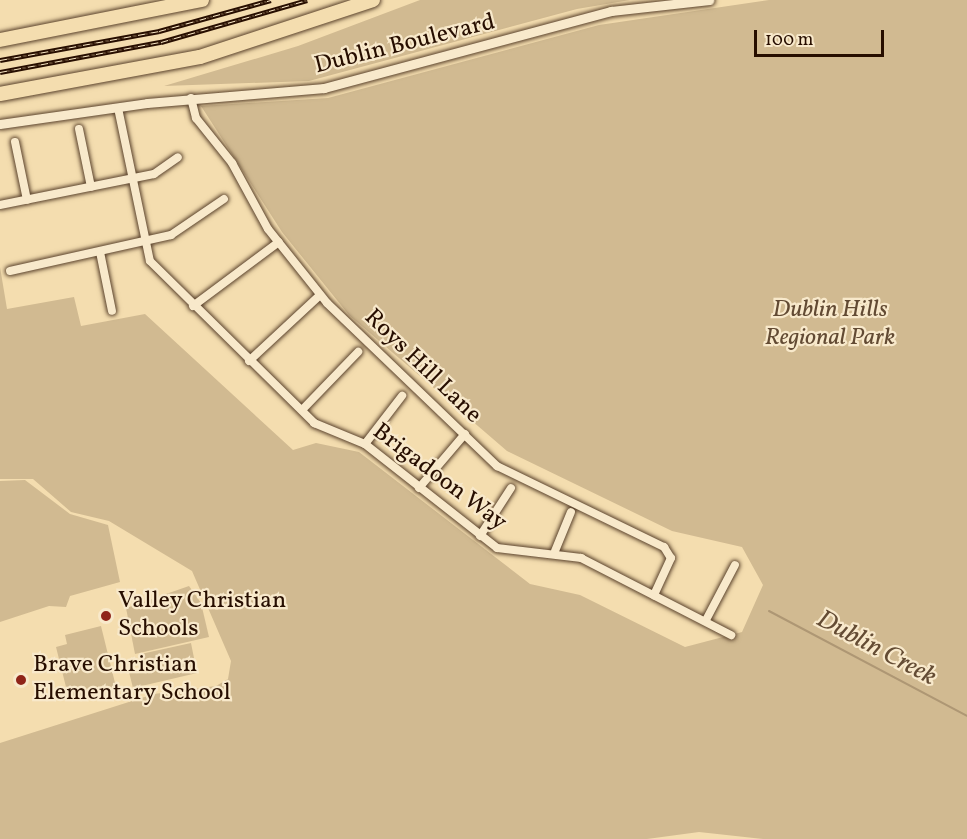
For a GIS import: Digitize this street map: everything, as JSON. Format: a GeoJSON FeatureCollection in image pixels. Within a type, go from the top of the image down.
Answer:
{"type":"FeatureCollection","features":[{"type":"Feature","properties":{"kind":"highway"},"geometry":{"type":"LineString","coordinates":[[0,40],[202,0]]}},
{"type":"Feature","properties":{"kind":"highway"},"geometry":{"type":"LineString","coordinates":[[0,94],[200,57],[373,0]]}},
{"type":"Feature","properties":{"kind":"street","name":"Dublin Boulevard"},"geometry":{"type":"LineString","coordinates":[[0,124],[190,98],[324,88],[611,11],[709,0]]}},
{"type":"Feature","properties":{"kind":"street","name":"Roys Hill Lane"},"geometry":{"type":"LineString","coordinates":[[190,98],[200,124],[232,163],[279,242],[320,295],[497,466],[664,547],[671,558],[654,595]]}},
{"type":"Feature","properties":{"kind":"street","name":"Brigadoon Way"},"geometry":{"type":"LineString","coordinates":[[117,108],[130,178],[150,261],[314,423],[365,444],[497,548],[555,551],[581,558],[706,620],[731,635]]}},
{"type":"Feature","properties":{"kind":"street"},"geometry":{"type":"LineString","coordinates":[[79,129],[91,187]]}},
{"type":"Feature","properties":{"kind":"street"},"geometry":{"type":"LineString","coordinates":[[15,142],[27,200]]}},
{"type":"Feature","properties":{"kind":"street"},"geometry":{"type":"LineString","coordinates":[[0,206],[154,174],[178,157]]}},
{"type":"Feature","properties":{"kind":"street"},"geometry":{"type":"LineString","coordinates":[[10,271],[146,243],[171,235],[224,199]]}},
{"type":"Feature","properties":{"kind":"street"},"geometry":{"type":"LineString","coordinates":[[194,306],[279,242]]}},
{"type":"Feature","properties":{"kind":"street"},"geometry":{"type":"LineString","coordinates":[[100,252],[112,311]]}},
{"type":"Feature","properties":{"kind":"street"},"geometry":{"type":"LineString","coordinates":[[249,361],[320,295]]}},
{"type":"Feature","properties":{"kind":"street"},"geometry":{"type":"LineString","coordinates":[[302,411],[357,352]]}},
{"type":"Feature","properties":{"kind":"street"},"geometry":{"type":"LineString","coordinates":[[365,444],[402,396]]}},
{"type":"Feature","properties":{"kind":"street"},"geometry":{"type":"LineString","coordinates":[[419,488],[465,434]]}},
{"type":"Feature","properties":{"kind":"street"},"geometry":{"type":"LineString","coordinates":[[480,536],[511,488]]}},
{"type":"Feature","properties":{"kind":"street"},"geometry":{"type":"LineString","coordinates":[[555,551],[571,512]]}},
{"type":"Feature","properties":{"kind":"street"},"geometry":{"type":"LineString","coordinates":[[706,620],[735,565]]}},
{"type":"Feature","properties":{"kind":"green space"},"geometry":{"type":"Polygon","coordinates":[[[420,0],[630,0],[577,9],[309,81],[164,86],[298,46],[420,0]]]}},
{"type":"Feature","properties":{"kind":"green space","name":"Dublin Hills Regional Park"},"geometry":{"type":"Polygon","coordinates":[[[769,0],[967,0],[967,839],[763,839],[699,832],[647,839],[0,839],[0,743],[154,694],[216,686],[228,679],[231,661],[192,571],[109,521],[71,512],[33,479],[0,479],[0,267],[7,309],[74,297],[81,326],[145,314],[293,450],[316,443],[359,452],[530,584],[580,595],[685,647],[742,632],[763,585],[742,547],[672,531],[507,451],[349,315],[282,232],[201,106],[328,98],[599,25],[769,0]]]}},
{"type":"Feature","properties":{"kind":"green space"},"geometry":{"type":"Polygon","coordinates":[[[25,480],[70,514],[108,525],[120,582],[70,596],[66,607],[49,606],[0,622],[0,481],[25,480]]]}},
{"type":"Feature","properties":{"kind":"green space"},"geometry":{"type":"Polygon","coordinates":[[[189,586],[201,603],[209,637],[135,654],[126,608],[189,586]]]}},
{"type":"Feature","properties":{"kind":"green space"},"geometry":{"type":"Polygon","coordinates":[[[101,626],[116,687],[69,699],[56,647],[67,644],[65,635],[101,626]]]}},
{"type":"Feature","properties":{"kind":"green space"},"geometry":{"type":"Polygon","coordinates":[[[191,643],[197,673],[133,688],[129,672],[138,670],[141,654],[191,643]]]}},
{"type":"Feature","properties":{"kind":"waterway","name":"Dublin Creek"},"geometry":{"type":"LineString","coordinates":[[769,611],[967,716]]}},
{"type":"Feature","properties":{"kind":"railway"},"geometry":{"type":"LineString","coordinates":[[0,60],[159,31],[271,0]]}},
{"type":"Feature","properties":{"kind":"railway"},"geometry":{"type":"LineString","coordinates":[[0,72],[161,42],[307,0]]}},
{"type":"Feature","properties":{"kind":"place","name":"Valley Christian Schools"},"geometry":{"type":"Point","coordinates":[106,616]}},
{"type":"Feature","properties":{"kind":"place","name":"Brave Christian Elementary School"},"geometry":{"type":"Point","coordinates":[21,680]}}]}
